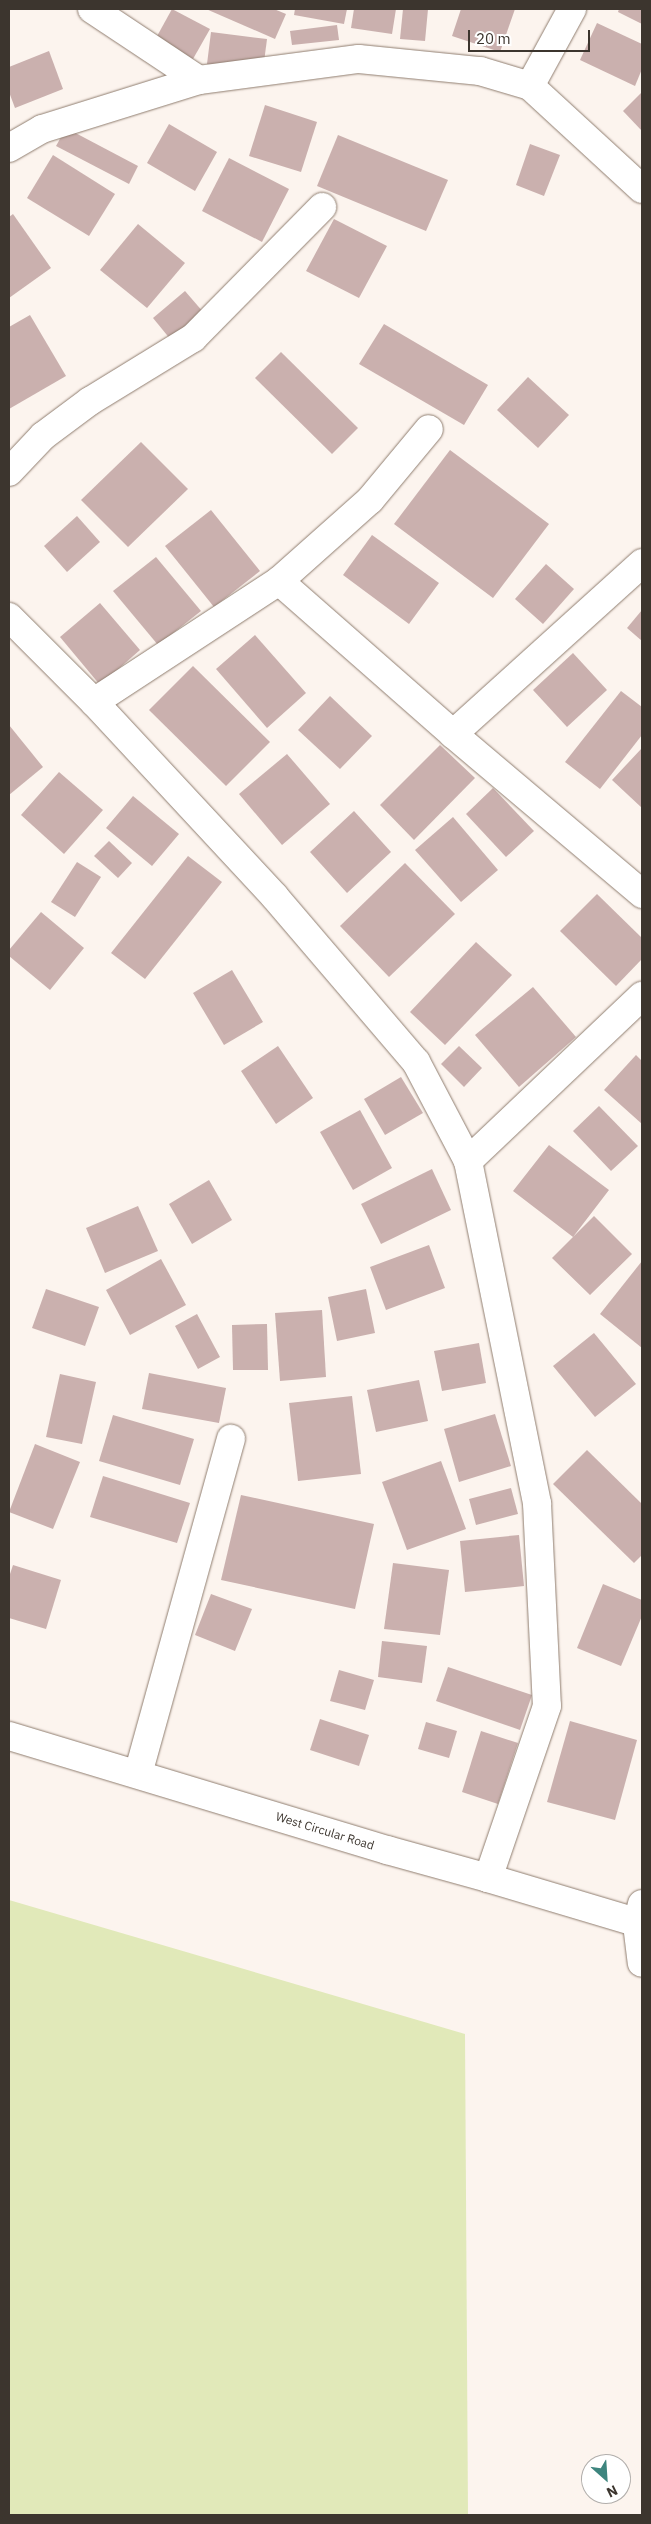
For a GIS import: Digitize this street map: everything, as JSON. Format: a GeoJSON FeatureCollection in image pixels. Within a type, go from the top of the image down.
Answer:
{"type":"FeatureCollection","features":[{"type":"Feature","properties":{"kind":"street"},"geometry":{"type":"LineString","coordinates":[[92,9],[199,80]]}},
{"type":"Feature","properties":{"kind":"street"},"geometry":{"type":"LineString","coordinates":[[530,86],[572,9]]}},
{"type":"Feature","properties":{"kind":"street"},"geometry":{"type":"LineString","coordinates":[[9,148],[42,129],[199,80],[358,58],[480,71],[530,86],[642,189]]}},
{"type":"Feature","properties":{"kind":"street"},"geometry":{"type":"LineString","coordinates":[[9,472],[43,436],[90,401],[193,338],[322,207]]}},
{"type":"Feature","properties":{"kind":"street"},"geometry":{"type":"LineString","coordinates":[[94,702],[279,581],[370,500],[429,429]]}},
{"type":"Feature","properties":{"kind":"street"},"geometry":{"type":"LineString","coordinates":[[453,734],[642,562]]}},
{"type":"Feature","properties":{"kind":"street"},"geometry":{"type":"LineString","coordinates":[[279,581],[453,734],[642,894]]}},
{"type":"Feature","properties":{"kind":"street"},"geometry":{"type":"LineString","coordinates":[[9,617],[94,702],[275,897],[416,1062],[468,1162],[537,1502],[547,1706],[488,1878]]}},
{"type":"Feature","properties":{"kind":"street"},"geometry":{"type":"LineString","coordinates":[[468,1162],[642,996]]}},
{"type":"Feature","properties":{"kind":"street"},"geometry":{"type":"LineString","coordinates":[[138,1774],[231,1439]]}},
{"type":"Feature","properties":{"kind":"street","name":"West Circular Road"},"geometry":{"type":"LineString","coordinates":[[9,1736],[387,1850],[640,1917]]}},
{"type":"Feature","properties":{"kind":"street"},"geometry":{"type":"LineString","coordinates":[[640,1917],[642,1963]]}},
{"type":"Feature","properties":{"kind":"green space"},"geometry":{"type":"Polygon","coordinates":[[[9,1900],[465,2034],[468,2515],[9,2515],[9,1900]]]}},
{"type":"Feature","properties":{"kind":"building"},"geometry":{"type":"Polygon","coordinates":[[[172,9],[210,29],[193,59],[156,38],[172,9]]]}},
{"type":"Feature","properties":{"kind":"building"},"geometry":{"type":"Polygon","coordinates":[[[206,9],[274,9],[286,14],[275,39],[206,9]]]}},
{"type":"Feature","properties":{"kind":"building"},"geometry":{"type":"Polygon","coordinates":[[[295,9],[347,9],[344,24],[294,15],[295,9]]]}},
{"type":"Feature","properties":{"kind":"building"},"geometry":{"type":"Polygon","coordinates":[[[354,9],[396,9],[392,34],[351,28],[354,9]]]}},
{"type":"Feature","properties":{"kind":"building"},"geometry":{"type":"Polygon","coordinates":[[[403,9],[428,9],[425,41],[400,39],[403,9]]]}},
{"type":"Feature","properties":{"kind":"building"},"geometry":{"type":"Polygon","coordinates":[[[461,9],[515,9],[500,52],[452,36],[461,9]]]}},
{"type":"Feature","properties":{"kind":"building"},"geometry":{"type":"Polygon","coordinates":[[[619,9],[642,9],[642,24],[618,12],[619,9]]]}},
{"type":"Feature","properties":{"kind":"building"},"geometry":{"type":"Polygon","coordinates":[[[597,23],[642,44],[642,69],[635,86],[580,60],[597,23]]]}},
{"type":"Feature","properties":{"kind":"building"},"geometry":{"type":"Polygon","coordinates":[[[337,25],[339,40],[292,45],[290,31],[337,25]]]}},
{"type":"Feature","properties":{"kind":"building"},"geometry":{"type":"Polygon","coordinates":[[[211,32],[267,39],[263,70],[207,64],[211,32]]]}},
{"type":"Feature","properties":{"kind":"building"},"geometry":{"type":"Polygon","coordinates":[[[49,51],[63,89],[15,108],[9,92],[9,67],[49,51]]]}},
{"type":"Feature","properties":{"kind":"building"},"geometry":{"type":"Polygon","coordinates":[[[642,92],[642,131],[623,111],[642,92]]]}},
{"type":"Feature","properties":{"kind":"building"},"geometry":{"type":"Polygon","coordinates":[[[265,105],[317,122],[301,172],[249,156],[265,105]]]}},
{"type":"Feature","properties":{"kind":"building"},"geometry":{"type":"Polygon","coordinates":[[[169,124],[217,152],[195,191],[147,163],[169,124]]]}},
{"type":"Feature","properties":{"kind":"building"},"geometry":{"type":"Polygon","coordinates":[[[66,128],[138,166],[129,184],[56,146],[66,128]]]}},
{"type":"Feature","properties":{"kind":"building"},"geometry":{"type":"Polygon","coordinates":[[[338,135],[448,180],[426,231],[317,186],[338,135]]]}},
{"type":"Feature","properties":{"kind":"building"},"geometry":{"type":"Polygon","coordinates":[[[530,144],[560,155],[544,196],[516,185],[530,144]]]}},
{"type":"Feature","properties":{"kind":"building"},"geometry":{"type":"Polygon","coordinates":[[[53,155],[115,194],[89,236],[27,198],[53,155]]]}},
{"type":"Feature","properties":{"kind":"building"},"geometry":{"type":"Polygon","coordinates":[[[229,158],[289,189],[262,242],[202,211],[229,158]]]}},
{"type":"Feature","properties":{"kind":"building"},"geometry":{"type":"Polygon","coordinates":[[[13,214],[51,268],[9,298],[9,217],[13,214]]]}},
{"type":"Feature","properties":{"kind":"building"},"geometry":{"type":"Polygon","coordinates":[[[334,219],[387,246],[359,298],[306,271],[334,219]]]}},
{"type":"Feature","properties":{"kind":"building"},"geometry":{"type":"Polygon","coordinates":[[[138,224],[185,263],[147,308],[100,270],[138,224]]]}},
{"type":"Feature","properties":{"kind":"building"},"geometry":{"type":"Polygon","coordinates":[[[185,291],[204,313],[171,340],[153,318],[185,291]]]}},
{"type":"Feature","properties":{"kind":"building"},"geometry":{"type":"Polygon","coordinates":[[[30,315],[66,376],[9,409],[9,327],[30,315]]]}},
{"type":"Feature","properties":{"kind":"building"},"geometry":{"type":"Polygon","coordinates":[[[384,324],[488,385],[464,425],[359,364],[384,324]]]}},
{"type":"Feature","properties":{"kind":"building"},"geometry":{"type":"Polygon","coordinates":[[[281,352],[358,428],[332,454],[255,378],[281,352]]]}},
{"type":"Feature","properties":{"kind":"building"},"geometry":{"type":"Polygon","coordinates":[[[528,377],[569,415],[538,448],[497,410],[528,377]]]}},
{"type":"Feature","properties":{"kind":"building"},"geometry":{"type":"Polygon","coordinates":[[[141,442],[188,489],[128,547],[81,500],[141,442]]]}},
{"type":"Feature","properties":{"kind":"building"},"geometry":{"type":"Polygon","coordinates":[[[450,450],[549,524],[493,598],[394,524],[450,450]]]}},
{"type":"Feature","properties":{"kind":"building"},"geometry":{"type":"Polygon","coordinates":[[[211,510],[260,571],[214,607],[165,546],[211,510]]]}},
{"type":"Feature","properties":{"kind":"building"},"geometry":{"type":"Polygon","coordinates":[[[77,516],[100,542],[67,572],[44,546],[77,516]]]}},
{"type":"Feature","properties":{"kind":"building"},"geometry":{"type":"Polygon","coordinates":[[[372,535],[439,583],[409,624],[343,575],[372,535]]]}},
{"type":"Feature","properties":{"kind":"building"},"geometry":{"type":"Polygon","coordinates":[[[156,557],[201,611],[158,645],[113,591],[156,557]]]}},
{"type":"Feature","properties":{"kind":"building"},"geometry":{"type":"Polygon","coordinates":[[[546,564],[574,589],[543,624],[515,599],[546,564]]]}},
{"type":"Feature","properties":{"kind":"building"},"geometry":{"type":"Polygon","coordinates":[[[100,603],[140,650],[100,685],[60,637],[100,603]]]}},
{"type":"Feature","properties":{"kind":"building"},"geometry":{"type":"Polygon","coordinates":[[[642,610],[642,641],[627,628],[642,610]]]}},
{"type":"Feature","properties":{"kind":"building"},"geometry":{"type":"Polygon","coordinates":[[[255,635],[306,693],[267,728],[216,669],[255,635]]]}},
{"type":"Feature","properties":{"kind":"building"},"geometry":{"type":"Polygon","coordinates":[[[573,653],[607,690],[567,727],[533,690],[573,653]]]}},
{"type":"Feature","properties":{"kind":"building"},"geometry":{"type":"Polygon","coordinates":[[[193,666],[270,742],[226,786],[149,710],[193,666]]]}},
{"type":"Feature","properties":{"kind":"building"},"geometry":{"type":"Polygon","coordinates":[[[621,691],[642,707],[642,735],[600,789],[565,762],[621,691]]]}},
{"type":"Feature","properties":{"kind":"building"},"geometry":{"type":"Polygon","coordinates":[[[330,696],[372,736],[340,769],[298,730],[330,696]]]}},
{"type":"Feature","properties":{"kind":"building"},"geometry":{"type":"Polygon","coordinates":[[[9,725],[43,767],[9,795],[9,725]]]}},
{"type":"Feature","properties":{"kind":"building"},"geometry":{"type":"Polygon","coordinates":[[[440,745],[475,778],[414,840],[380,805],[440,745]]]}},
{"type":"Feature","properties":{"kind":"building"},"geometry":{"type":"Polygon","coordinates":[[[642,748],[642,808],[612,780],[642,748]]]}},
{"type":"Feature","properties":{"kind":"building"},"geometry":{"type":"Polygon","coordinates":[[[287,754],[330,804],[282,845],[239,794],[287,754]]]}},
{"type":"Feature","properties":{"kind":"building"},"geometry":{"type":"Polygon","coordinates":[[[59,772],[103,810],[64,854],[21,815],[59,772]]]}},
{"type":"Feature","properties":{"kind":"building"},"geometry":{"type":"Polygon","coordinates":[[[493,788],[534,831],[506,857],[466,814],[493,788]]]}},
{"type":"Feature","properties":{"kind":"building"},"geometry":{"type":"Polygon","coordinates":[[[133,796],[179,834],[152,866],[106,828],[133,796]]]}},
{"type":"Feature","properties":{"kind":"building"},"geometry":{"type":"Polygon","coordinates":[[[354,811],[391,852],[347,893],[310,852],[354,811]]]}},
{"type":"Feature","properties":{"kind":"building"},"geometry":{"type":"Polygon","coordinates":[[[453,817],[498,870],[461,902],[415,850],[453,817]]]}},
{"type":"Feature","properties":{"kind":"building"},"geometry":{"type":"Polygon","coordinates":[[[109,841],[132,863],[118,878],[94,856],[109,841]]]}},
{"type":"Feature","properties":{"kind":"building"},"geometry":{"type":"Polygon","coordinates":[[[188,856],[222,882],[145,979],[111,953],[188,856]]]}},
{"type":"Feature","properties":{"kind":"building"},"geometry":{"type":"Polygon","coordinates":[[[77,862],[101,877],[75,917],[51,902],[77,862]]]}},
{"type":"Feature","properties":{"kind":"building"},"geometry":{"type":"Polygon","coordinates":[[[405,863],[455,914],[389,977],[340,926],[405,863]]]}},
{"type":"Feature","properties":{"kind":"building"},"geometry":{"type":"Polygon","coordinates":[[[597,894],[642,938],[642,959],[616,986],[560,931],[597,894]]]}},
{"type":"Feature","properties":{"kind":"building"},"geometry":{"type":"Polygon","coordinates":[[[41,912],[84,948],[50,990],[9,956],[9,950],[41,912]]]}},
{"type":"Feature","properties":{"kind":"building"},"geometry":{"type":"Polygon","coordinates":[[[476,942],[512,975],[445,1045],[410,1012],[476,942]]]}},
{"type":"Feature","properties":{"kind":"building"},"geometry":{"type":"Polygon","coordinates":[[[232,970],[263,1022],[224,1045],[193,993],[232,970]]]}},
{"type":"Feature","properties":{"kind":"building"},"geometry":{"type":"Polygon","coordinates":[[[533,987],[576,1037],[519,1087],[475,1035],[533,987]]]}},
{"type":"Feature","properties":{"kind":"building"},"geometry":{"type":"Polygon","coordinates":[[[278,1046],[313,1098],[276,1124],[241,1071],[278,1046]]]}},
{"type":"Feature","properties":{"kind":"building"},"geometry":{"type":"Polygon","coordinates":[[[459,1046],[482,1068],[464,1087],[441,1064],[459,1046]]]}},
{"type":"Feature","properties":{"kind":"building"},"geometry":{"type":"Polygon","coordinates":[[[636,1055],[642,1061],[642,1124],[604,1090],[636,1055]]]}},
{"type":"Feature","properties":{"kind":"building"},"geometry":{"type":"Polygon","coordinates":[[[401,1077],[423,1113],[385,1135],[364,1099],[401,1077]]]}},
{"type":"Feature","properties":{"kind":"building"},"geometry":{"type":"Polygon","coordinates":[[[599,1106],[638,1146],[611,1171],[573,1131],[599,1106]]]}},
{"type":"Feature","properties":{"kind":"building"},"geometry":{"type":"Polygon","coordinates":[[[360,1110],[392,1168],[353,1190],[320,1132],[360,1110]]]}},
{"type":"Feature","properties":{"kind":"building"},"geometry":{"type":"Polygon","coordinates":[[[549,1145],[609,1190],[573,1237],[513,1191],[549,1145]]]}},
{"type":"Feature","properties":{"kind":"building"},"geometry":{"type":"Polygon","coordinates":[[[432,1169],[451,1210],[381,1244],[361,1204],[432,1169]]]}},
{"type":"Feature","properties":{"kind":"building"},"geometry":{"type":"Polygon","coordinates":[[[209,1180],[232,1220],[192,1244],[169,1204],[209,1180]]]}},
{"type":"Feature","properties":{"kind":"building"},"geometry":{"type":"Polygon","coordinates":[[[138,1206],[158,1251],[105,1273],[86,1228],[138,1206]]]}},
{"type":"Feature","properties":{"kind":"building"},"geometry":{"type":"Polygon","coordinates":[[[594,1216],[632,1254],[590,1295],[552,1258],[594,1216]]]}},
{"type":"Feature","properties":{"kind":"building"},"geometry":{"type":"Polygon","coordinates":[[[429,1245],[445,1288],[386,1310],[370,1267],[429,1245]]]}},
{"type":"Feature","properties":{"kind":"building"},"geometry":{"type":"Polygon","coordinates":[[[161,1259],[186,1305],[130,1335],[106,1290],[161,1259]]]}},
{"type":"Feature","properties":{"kind":"building"},"geometry":{"type":"Polygon","coordinates":[[[642,1261],[642,1348],[600,1314],[642,1261]]]}},
{"type":"Feature","properties":{"kind":"building"},"geometry":{"type":"Polygon","coordinates":[[[46,1289],[99,1307],[85,1346],[32,1328],[46,1289]]]}},
{"type":"Feature","properties":{"kind":"building"},"geometry":{"type":"Polygon","coordinates":[[[366,1289],[375,1333],[337,1341],[328,1297],[366,1289]]]}},
{"type":"Feature","properties":{"kind":"building"},"geometry":{"type":"Polygon","coordinates":[[[322,1310],[326,1377],[280,1381],[275,1313],[322,1310]]]}},
{"type":"Feature","properties":{"kind":"building"},"geometry":{"type":"Polygon","coordinates":[[[197,1314],[220,1357],[198,1369],[175,1326],[197,1314]]]}},
{"type":"Feature","properties":{"kind":"building"},"geometry":{"type":"Polygon","coordinates":[[[267,1324],[268,1370],[233,1370],[232,1325],[267,1324]]]}},
{"type":"Feature","properties":{"kind":"building"},"geometry":{"type":"Polygon","coordinates":[[[594,1333],[636,1384],[595,1417],[553,1366],[594,1333]]]}},
{"type":"Feature","properties":{"kind":"building"},"geometry":{"type":"Polygon","coordinates":[[[479,1343],[486,1383],[442,1391],[434,1351],[479,1343]]]}},
{"type":"Feature","properties":{"kind":"building"},"geometry":{"type":"Polygon","coordinates":[[[149,1373],[226,1388],[219,1423],[142,1409],[149,1373]]]}},
{"type":"Feature","properties":{"kind":"building"},"geometry":{"type":"Polygon","coordinates":[[[60,1374],[96,1382],[82,1444],[46,1437],[60,1374]]]}},
{"type":"Feature","properties":{"kind":"building"},"geometry":{"type":"Polygon","coordinates":[[[419,1380],[428,1421],[376,1432],[367,1390],[419,1380]]]}},
{"type":"Feature","properties":{"kind":"building"},"geometry":{"type":"Polygon","coordinates":[[[352,1396],[361,1474],[298,1481],[289,1403],[352,1396]]]}},
{"type":"Feature","properties":{"kind":"building"},"geometry":{"type":"Polygon","coordinates":[[[495,1414],[511,1466],[459,1482],[444,1429],[495,1414]]]}},
{"type":"Feature","properties":{"kind":"building"},"geometry":{"type":"Polygon","coordinates":[[[113,1415],[194,1439],[180,1485],[99,1461],[113,1415]]]}},
{"type":"Feature","properties":{"kind":"building"},"geometry":{"type":"Polygon","coordinates":[[[35,1444],[80,1462],[53,1529],[9,1512],[35,1444]]]}},
{"type":"Feature","properties":{"kind":"building"},"geometry":{"type":"Polygon","coordinates":[[[587,1450],[642,1504],[642,1555],[634,1563],[553,1484],[587,1450]]]}},
{"type":"Feature","properties":{"kind":"building"},"geometry":{"type":"Polygon","coordinates":[[[441,1461],[466,1529],[407,1550],[382,1482],[441,1461]]]}},
{"type":"Feature","properties":{"kind":"building"},"geometry":{"type":"Polygon","coordinates":[[[103,1476],[190,1503],[177,1543],[90,1517],[103,1476]]]}},
{"type":"Feature","properties":{"kind":"building"},"geometry":{"type":"Polygon","coordinates":[[[511,1488],[518,1514],[476,1525],[469,1499],[511,1488]]]}},
{"type":"Feature","properties":{"kind":"building"},"geometry":{"type":"Polygon","coordinates":[[[241,1495],[374,1524],[355,1609],[221,1580],[241,1495]]]}},
{"type":"Feature","properties":{"kind":"building"},"geometry":{"type":"Polygon","coordinates":[[[519,1535],[524,1586],[465,1592],[460,1541],[519,1535]]]}},
{"type":"Feature","properties":{"kind":"building"},"geometry":{"type":"Polygon","coordinates":[[[393,1563],[449,1570],[440,1635],[384,1629],[393,1563]]]}},
{"type":"Feature","properties":{"kind":"building"},"geometry":{"type":"Polygon","coordinates":[[[13,1565],[61,1580],[46,1629],[9,1618],[9,1577],[13,1565]]]}},
{"type":"Feature","properties":{"kind":"building"},"geometry":{"type":"Polygon","coordinates":[[[603,1584],[642,1600],[642,1616],[621,1666],[577,1648],[603,1584]]]}},
{"type":"Feature","properties":{"kind":"building"},"geometry":{"type":"Polygon","coordinates":[[[211,1594],[252,1609],[235,1651],[195,1635],[211,1594]]]}},
{"type":"Feature","properties":{"kind":"building"},"geometry":{"type":"Polygon","coordinates":[[[382,1641],[427,1646],[422,1683],[378,1677],[382,1641]]]}},
{"type":"Feature","properties":{"kind":"building"},"geometry":{"type":"Polygon","coordinates":[[[448,1667],[532,1695],[520,1730],[436,1701],[448,1667]]]}},
{"type":"Feature","properties":{"kind":"building"},"geometry":{"type":"Polygon","coordinates":[[[339,1670],[374,1680],[365,1710],[330,1701],[339,1670]]]}},
{"type":"Feature","properties":{"kind":"building"},"geometry":{"type":"Polygon","coordinates":[[[320,1719],[369,1735],[359,1766],[310,1750],[320,1719]]]}},
{"type":"Feature","properties":{"kind":"building"},"geometry":{"type":"Polygon","coordinates":[[[570,1721],[637,1740],[615,1820],[547,1802],[570,1721]]]}},
{"type":"Feature","properties":{"kind":"building"},"geometry":{"type":"Polygon","coordinates":[[[426,1722],[457,1731],[449,1758],[418,1749],[426,1722]]]}},
{"type":"Feature","properties":{"kind":"building"},"geometry":{"type":"Polygon","coordinates":[[[481,1731],[518,1743],[498,1804],[462,1792],[481,1731]]]}}]}
